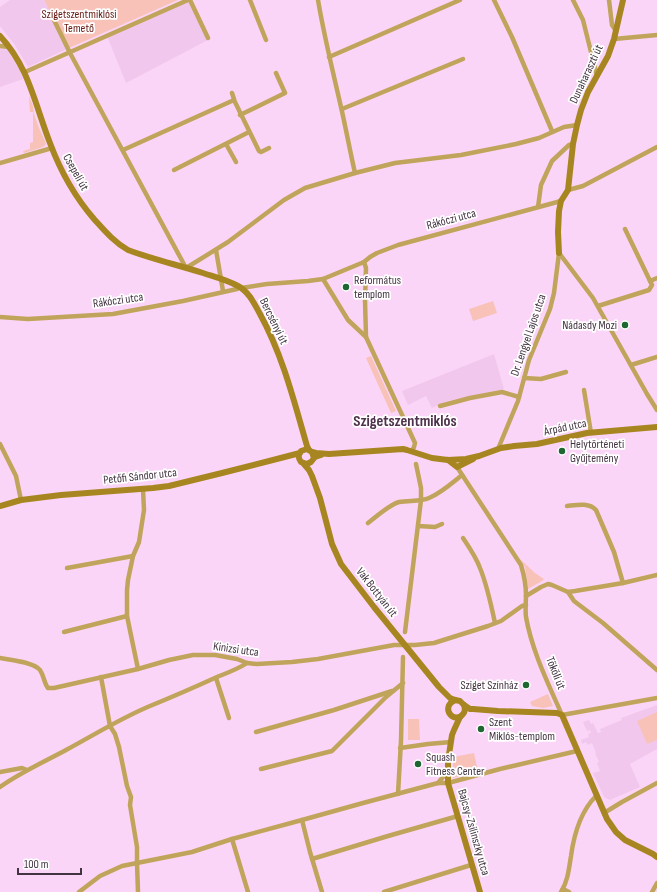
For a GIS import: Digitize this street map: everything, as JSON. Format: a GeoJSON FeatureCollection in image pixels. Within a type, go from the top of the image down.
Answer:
{"type":"FeatureCollection","features":[{"type":"Feature","properties":{"kind":"street"},"geometry":{"type":"LineString","coordinates":[[24,72],[189,0],[208,38]]}},
{"type":"Feature","properties":{"kind":"street"},"geometry":{"type":"LineString","coordinates":[[250,0],[266,40]]}},
{"type":"Feature","properties":{"kind":"street"},"geometry":{"type":"LineString","coordinates":[[318,0],[329,58],[342,109],[355,173]]}},
{"type":"Feature","properties":{"kind":"street"},"geometry":{"type":"LineString","coordinates":[[329,58],[460,0]]}},
{"type":"Feature","properties":{"kind":"street"},"geometry":{"type":"LineString","coordinates":[[494,0],[512,37],[552,131]]}},
{"type":"Feature","properties":{"kind":"street"},"geometry":{"type":"LineString","coordinates":[[573,0],[583,20],[597,77]]}},
{"type":"Feature","properties":{"kind":"street"},"geometry":{"type":"LineString","coordinates":[[609,0],[612,25],[616,31]]}},
{"type":"Feature","properties":{"kind":"street","name":"Dunaharaszti út"},"geometry":{"type":"LineString","coordinates":[[568,190],[573,144],[583,104],[608,56],[614,39],[623,0]]}},
{"type":"Feature","properties":{"kind":"street"},"geometry":{"type":"LineString","coordinates":[[54,20],[70,53],[186,268],[216,250],[284,200],[305,188],[395,163],[460,155],[516,144],[539,138],[564,127],[577,125]]}},
{"type":"Feature","properties":{"kind":"street","name":"Dunaharaszti út"},"geometry":{"type":"LineString","coordinates":[[614,39],[657,35]]}},
{"type":"Feature","properties":{"kind":"street","name":"Csepeli út"},"geometry":{"type":"LineString","coordinates":[[0,36],[18,60],[24,72],[35,97],[52,148],[66,177],[84,207],[100,226],[123,247],[186,268]]}},
{"type":"Feature","properties":{"kind":"street"},"geometry":{"type":"LineString","coordinates":[[0,46],[9,47]]}},
{"type":"Feature","properties":{"kind":"street"},"geometry":{"type":"LineString","coordinates":[[342,109],[463,59]]}},
{"type":"Feature","properties":{"kind":"street"},"geometry":{"type":"LineString","coordinates":[[240,115],[285,93],[276,73]]}},
{"type":"Feature","properties":{"kind":"street"},"geometry":{"type":"LineString","coordinates":[[232,93],[240,115],[260,152],[269,148]]}},
{"type":"Feature","properties":{"kind":"street"},"geometry":{"type":"LineString","coordinates":[[123,150],[234,100]]}},
{"type":"Feature","properties":{"kind":"street"},"geometry":{"type":"LineString","coordinates":[[174,170],[249,132]]}},
{"type":"Feature","properties":{"kind":"street"},"geometry":{"type":"LineString","coordinates":[[226,144],[236,162]]}},
{"type":"Feature","properties":{"kind":"street"},"geometry":{"type":"LineString","coordinates":[[538,207],[541,185],[552,161],[569,145],[573,144]]}},
{"type":"Feature","properties":{"kind":"street"},"geometry":{"type":"LineString","coordinates":[[561,201],[568,190],[584,186],[657,147]]}},
{"type":"Feature","properties":{"kind":"street"},"geometry":{"type":"LineString","coordinates":[[0,164],[52,148]]}},
{"type":"Feature","properties":{"kind":"street","name":"Rákóczi utca"},"geometry":{"type":"LineString","coordinates":[[0,317],[28,319],[113,314],[183,301],[239,288],[324,279],[364,262],[377,253],[398,245],[561,201]]}},
{"type":"Feature","properties":{"kind":"street","name":"Dr. Lengyel Lajos utca"},"geometry":{"type":"LineString","coordinates":[[498,449],[519,397],[529,360],[550,310],[559,253],[558,211],[561,201]]}},
{"type":"Feature","properties":{"kind":"street"},"geometry":{"type":"LineString","coordinates":[[598,306],[650,290],[652,286],[625,229]]}},
{"type":"Feature","properties":{"kind":"street"},"geometry":{"type":"LineString","coordinates":[[216,250],[223,291]]}},
{"type":"Feature","properties":{"kind":"street"},"geometry":{"type":"LineString","coordinates":[[559,253],[594,298],[657,410]]}},
{"type":"Feature","properties":{"kind":"street"},"geometry":{"type":"LineString","coordinates":[[364,262],[366,268],[366,338]]}},
{"type":"Feature","properties":{"kind":"street"},"geometry":{"type":"LineString","coordinates":[[557,267],[566,263]]}},
{"type":"Feature","properties":{"kind":"street","name":"Bercsényi út"},"geometry":{"type":"LineString","coordinates":[[186,268],[233,284],[247,293],[253,301],[272,337],[287,376],[307,446],[312,455]]}},
{"type":"Feature","properties":{"kind":"street"},"geometry":{"type":"LineString","coordinates":[[650,281],[657,278]]}},
{"type":"Feature","properties":{"kind":"street"},"geometry":{"type":"LineString","coordinates":[[312,455],[307,464],[301,462],[299,456],[300,452],[305,449],[312,455],[318,456],[399,449],[412,451],[415,443],[366,338],[348,320],[324,279]]}},
{"type":"Feature","properties":{"kind":"street"},"geometry":{"type":"LineString","coordinates":[[631,364],[657,358]]}},
{"type":"Feature","properties":{"kind":"street"},"geometry":{"type":"LineString","coordinates":[[524,378],[541,380],[566,372]]}},
{"type":"Feature","properties":{"kind":"street"},"geometry":{"type":"LineString","coordinates":[[584,390],[592,433]]}},
{"type":"Feature","properties":{"kind":"street"},"geometry":{"type":"LineString","coordinates":[[440,406],[502,392],[519,397]]}},
{"type":"Feature","properties":{"kind":"street","name":"Bercsényi út"},"geometry":{"type":"LineString","coordinates":[[300,422],[302,444],[300,452]]}},
{"type":"Feature","properties":{"kind":"street","name":"Árpád utca"},"geometry":{"type":"LineString","coordinates":[[412,451],[432,458],[448,460],[466,459],[498,449],[514,446],[537,444],[592,433],[657,427]]}},
{"type":"Feature","properties":{"kind":"street"},"geometry":{"type":"LineString","coordinates":[[0,444],[16,476],[21,500]]}},
{"type":"Feature","properties":{"kind":"street","name":"Petőfi Sándor utca"},"geometry":{"type":"LineString","coordinates":[[0,506],[21,500],[61,495],[169,486],[282,458],[300,452]]}},
{"type":"Feature","properties":{"kind":"street","name":"Vak Bottyán út"},"geometry":{"type":"LineString","coordinates":[[312,455],[312,467],[317,480],[332,544],[341,564],[404,645],[439,687],[450,698],[455,700]]}},
{"type":"Feature","properties":{"kind":"street","name":"Árpád utca"},"geometry":{"type":"LineString","coordinates":[[458,467],[479,456]]}},
{"type":"Feature","properties":{"kind":"street","name":"Petőfi Sándor utca"},"geometry":{"type":"LineString","coordinates":[[282,458],[294,459],[301,462]]}},
{"type":"Feature","properties":{"kind":"street"},"geometry":{"type":"LineString","coordinates":[[448,460],[458,467]]}},
{"type":"Feature","properties":{"kind":"street","name":"Vak Bottyán út"},"geometry":{"type":"LineString","coordinates":[[301,462],[310,473],[320,498]]}},
{"type":"Feature","properties":{"kind":"street"},"geometry":{"type":"LineString","coordinates":[[405,632],[421,500],[421,488],[416,464]]}},
{"type":"Feature","properties":{"kind":"street","name":"Tököli út"},"geometry":{"type":"LineString","coordinates":[[458,467],[521,565],[524,575],[526,615],[530,634],[541,667],[604,813],[611,825],[621,837],[631,844],[656,855]]}},
{"type":"Feature","properties":{"kind":"street"},"geometry":{"type":"LineString","coordinates":[[368,523],[398,502],[431,498],[462,475]]}},
{"type":"Feature","properties":{"kind":"street"},"geometry":{"type":"LineString","coordinates":[[138,669],[127,616],[127,590],[133,556],[139,542],[144,510],[143,489]]}},
{"type":"Feature","properties":{"kind":"street"},"geometry":{"type":"LineString","coordinates":[[567,506],[588,505],[594,508],[614,552],[623,583]]}},
{"type":"Feature","properties":{"kind":"street"},"geometry":{"type":"LineString","coordinates":[[418,526],[435,527],[442,524]]}},
{"type":"Feature","properties":{"kind":"street"},"geometry":{"type":"LineString","coordinates":[[463,538],[480,567],[486,582],[496,623]]}},
{"type":"Feature","properties":{"kind":"street"},"geometry":{"type":"LineString","coordinates":[[67,568],[133,556]]}},
{"type":"Feature","properties":{"kind":"street"},"geometry":{"type":"LineString","coordinates":[[526,596],[548,584],[568,592],[598,588],[657,575]]}},
{"type":"Feature","properties":{"kind":"street"},"geometry":{"type":"LineString","coordinates":[[568,592],[574,601],[603,623],[657,670]]}},
{"type":"Feature","properties":{"kind":"street","name":"Kinizsi utca"},"geometry":{"type":"LineString","coordinates":[[0,658],[37,667],[40,670],[46,686],[48,688],[54,688],[68,686],[193,655],[215,655],[237,659],[247,664],[257,664],[305,660],[394,645],[434,644],[496,623],[522,606],[526,606]]}},
{"type":"Feature","properties":{"kind":"street"},"geometry":{"type":"LineString","coordinates":[[64,632],[127,616]]}},
{"type":"Feature","properties":{"kind":"street"},"geometry":{"type":"LineString","coordinates":[[398,794],[403,657]]}},
{"type":"Feature","properties":{"kind":"street"},"geometry":{"type":"LineString","coordinates":[[0,787],[13,777],[148,707],[247,664]]}},
{"type":"Feature","properties":{"kind":"street"},"geometry":{"type":"LineString","coordinates":[[101,677],[110,726],[119,747],[127,786],[131,797],[130,805],[137,847],[136,863],[138,892]]}},
{"type":"Feature","properties":{"kind":"street"},"geometry":{"type":"LineString","coordinates":[[216,678],[230,718]]}},
{"type":"Feature","properties":{"kind":"street"},"geometry":{"type":"LineString","coordinates":[[262,770],[332,751],[403,683]]}},
{"type":"Feature","properties":{"kind":"street","name":"Vak Bottyán út"},"geometry":{"type":"LineString","coordinates":[[439,687],[449,705]]}},
{"type":"Feature","properties":{"kind":"street"},"geometry":{"type":"LineString","coordinates":[[256,732],[334,710],[393,691]]}},
{"type":"Feature","properties":{"kind":"street"},"geometry":{"type":"LineString","coordinates":[[480,710],[459,716],[449,713],[448,708],[449,705],[455,700],[460,701],[470,708],[480,710],[557,713],[562,715],[657,698]]}},
{"type":"Feature","properties":{"kind":"street"},"geometry":{"type":"LineString","coordinates":[[459,716],[465,708],[464,705]]}},
{"type":"Feature","properties":{"kind":"street","name":"Bajcsy-Zsilinszky utca"},"geometry":{"type":"LineString","coordinates":[[459,716],[451,742],[448,771],[458,816],[480,892]]}},
{"type":"Feature","properties":{"kind":"street"},"geometry":{"type":"LineString","coordinates":[[400,748],[451,742]]}},
{"type":"Feature","properties":{"kind":"street"},"geometry":{"type":"LineString","coordinates":[[79,892],[100,876],[122,866],[192,852],[232,839],[438,783],[451,782],[577,750]]}},
{"type":"Feature","properties":{"kind":"street"},"geometry":{"type":"LineString","coordinates":[[0,772],[22,768],[27,770]]}},
{"type":"Feature","properties":{"kind":"street"},"geometry":{"type":"LineString","coordinates":[[438,783],[448,771]]}},
{"type":"Feature","properties":{"kind":"street"},"geometry":{"type":"LineString","coordinates":[[604,813],[657,783]]}},
{"type":"Feature","properties":{"kind":"street"},"geometry":{"type":"LineString","coordinates":[[569,892],[562,890],[567,877],[575,834],[585,810],[596,796]]}},
{"type":"Feature","properties":{"kind":"street"},"geometry":{"type":"LineString","coordinates":[[312,859],[458,816]]}},
{"type":"Feature","properties":{"kind":"street"},"geometry":{"type":"LineString","coordinates":[[302,820],[322,892]]}},
{"type":"Feature","properties":{"kind":"street"},"geometry":{"type":"LineString","coordinates":[[232,839],[248,892]]}},
{"type":"Feature","properties":{"kind":"street"},"geometry":{"type":"LineString","coordinates":[[384,892],[471,865]]}},
{"type":"Feature","properties":{"kind":"street"},"geometry":{"type":"LineString","coordinates":[[652,892],[657,883]]}},
{"type":"Feature","properties":{"kind":"shaded area"},"geometry":{"type":"Polygon","coordinates":[[[10,0],[44,0],[69,48],[28,67],[15,45],[0,26],[0,7],[10,0]]]}},
{"type":"Feature","properties":{"kind":"shaded area"},"geometry":{"type":"Polygon","coordinates":[[[189,0],[208,40],[126,83],[107,36],[189,0]]]}},
{"type":"Feature","properties":{"kind":"shaded area"},"geometry":{"type":"Polygon","coordinates":[[[0,48],[7,49],[23,79],[0,87],[0,48]]]}},
{"type":"Feature","properties":{"kind":"shaded area"},"geometry":{"type":"Polygon","coordinates":[[[494,354],[504,389],[448,401],[432,408],[426,396],[408,405],[402,391],[494,354]]]}},
{"type":"Feature","properties":{"kind":"shaded area"},"geometry":{"type":"Polygon","coordinates":[[[657,705],[657,749],[630,764],[640,787],[610,800],[604,797],[593,773],[600,771],[597,763],[599,762],[592,743],[588,745],[586,742],[582,744],[581,740],[589,737],[588,734],[591,733],[590,730],[587,731],[583,722],[589,720],[591,724],[593,723],[598,733],[601,732],[600,729],[622,720],[621,718],[657,705]]]}},
{"type":"Feature","properties":{"kind":"green space","name":"Szigetszentmiklósi Temető"},"geometry":{"type":"Polygon","coordinates":[[[44,0],[178,0],[69,48],[44,0]]]}},
{"type":"Feature","properties":{"kind":"green space"},"geometry":{"type":"Polygon","coordinates":[[[29,96],[34,114],[46,144],[43,147],[24,153],[23,151],[30,149],[30,143],[33,142],[33,112],[30,112],[29,96]]]}},
{"type":"Feature","properties":{"kind":"green space"},"geometry":{"type":"Polygon","coordinates":[[[493,301],[497,313],[473,321],[469,309],[493,301]]]}},
{"type":"Feature","properties":{"kind":"green space"},"geometry":{"type":"Polygon","coordinates":[[[371,356],[396,411],[391,413],[366,358],[371,356]]]}},
{"type":"Feature","properties":{"kind":"green space"},"geometry":{"type":"Polygon","coordinates":[[[520,559],[544,579],[528,589],[525,567],[520,559]]]}},
{"type":"Feature","properties":{"kind":"green space"},"geometry":{"type":"Polygon","coordinates":[[[548,694],[553,706],[543,708],[532,706],[530,702],[548,694]]]}},
{"type":"Feature","properties":{"kind":"green space"},"geometry":{"type":"Polygon","coordinates":[[[657,712],[657,740],[647,744],[637,721],[657,712]]]}},
{"type":"Feature","properties":{"kind":"green space"},"geometry":{"type":"Polygon","coordinates":[[[408,719],[419,719],[420,740],[408,740],[408,719]]]}},
{"type":"Feature","properties":{"kind":"green space"},"geometry":{"type":"Polygon","coordinates":[[[474,753],[478,772],[453,778],[453,757],[474,753]]]}},
{"type":"Feature","properties":{"kind":"place","name":"Református templom"},"geometry":{"type":"Point","coordinates":[346,287]}},
{"type":"Feature","properties":{"kind":"place","name":"Nádasdy Mozi"},"geometry":{"type":"Point","coordinates":[625,325]}},
{"type":"Feature","properties":{"kind":"place","name":"Helytörténeti Gyűjtemény"},"geometry":{"type":"Point","coordinates":[562,451]}},
{"type":"Feature","properties":{"kind":"place","name":"Sziget Színház"},"geometry":{"type":"Point","coordinates":[526,685]}},
{"type":"Feature","properties":{"kind":"place","name":"Szent Miklós-templom"},"geometry":{"type":"Point","coordinates":[481,729]}},
{"type":"Feature","properties":{"kind":"place","name":"Squash Fitness Center"},"geometry":{"type":"Point","coordinates":[418,764]}},
{"type":"Feature","properties":{"kind":"district","name":"Szigetszentmiklós"},"geometry":{"type":"Point","coordinates":[405,420]}}]}
